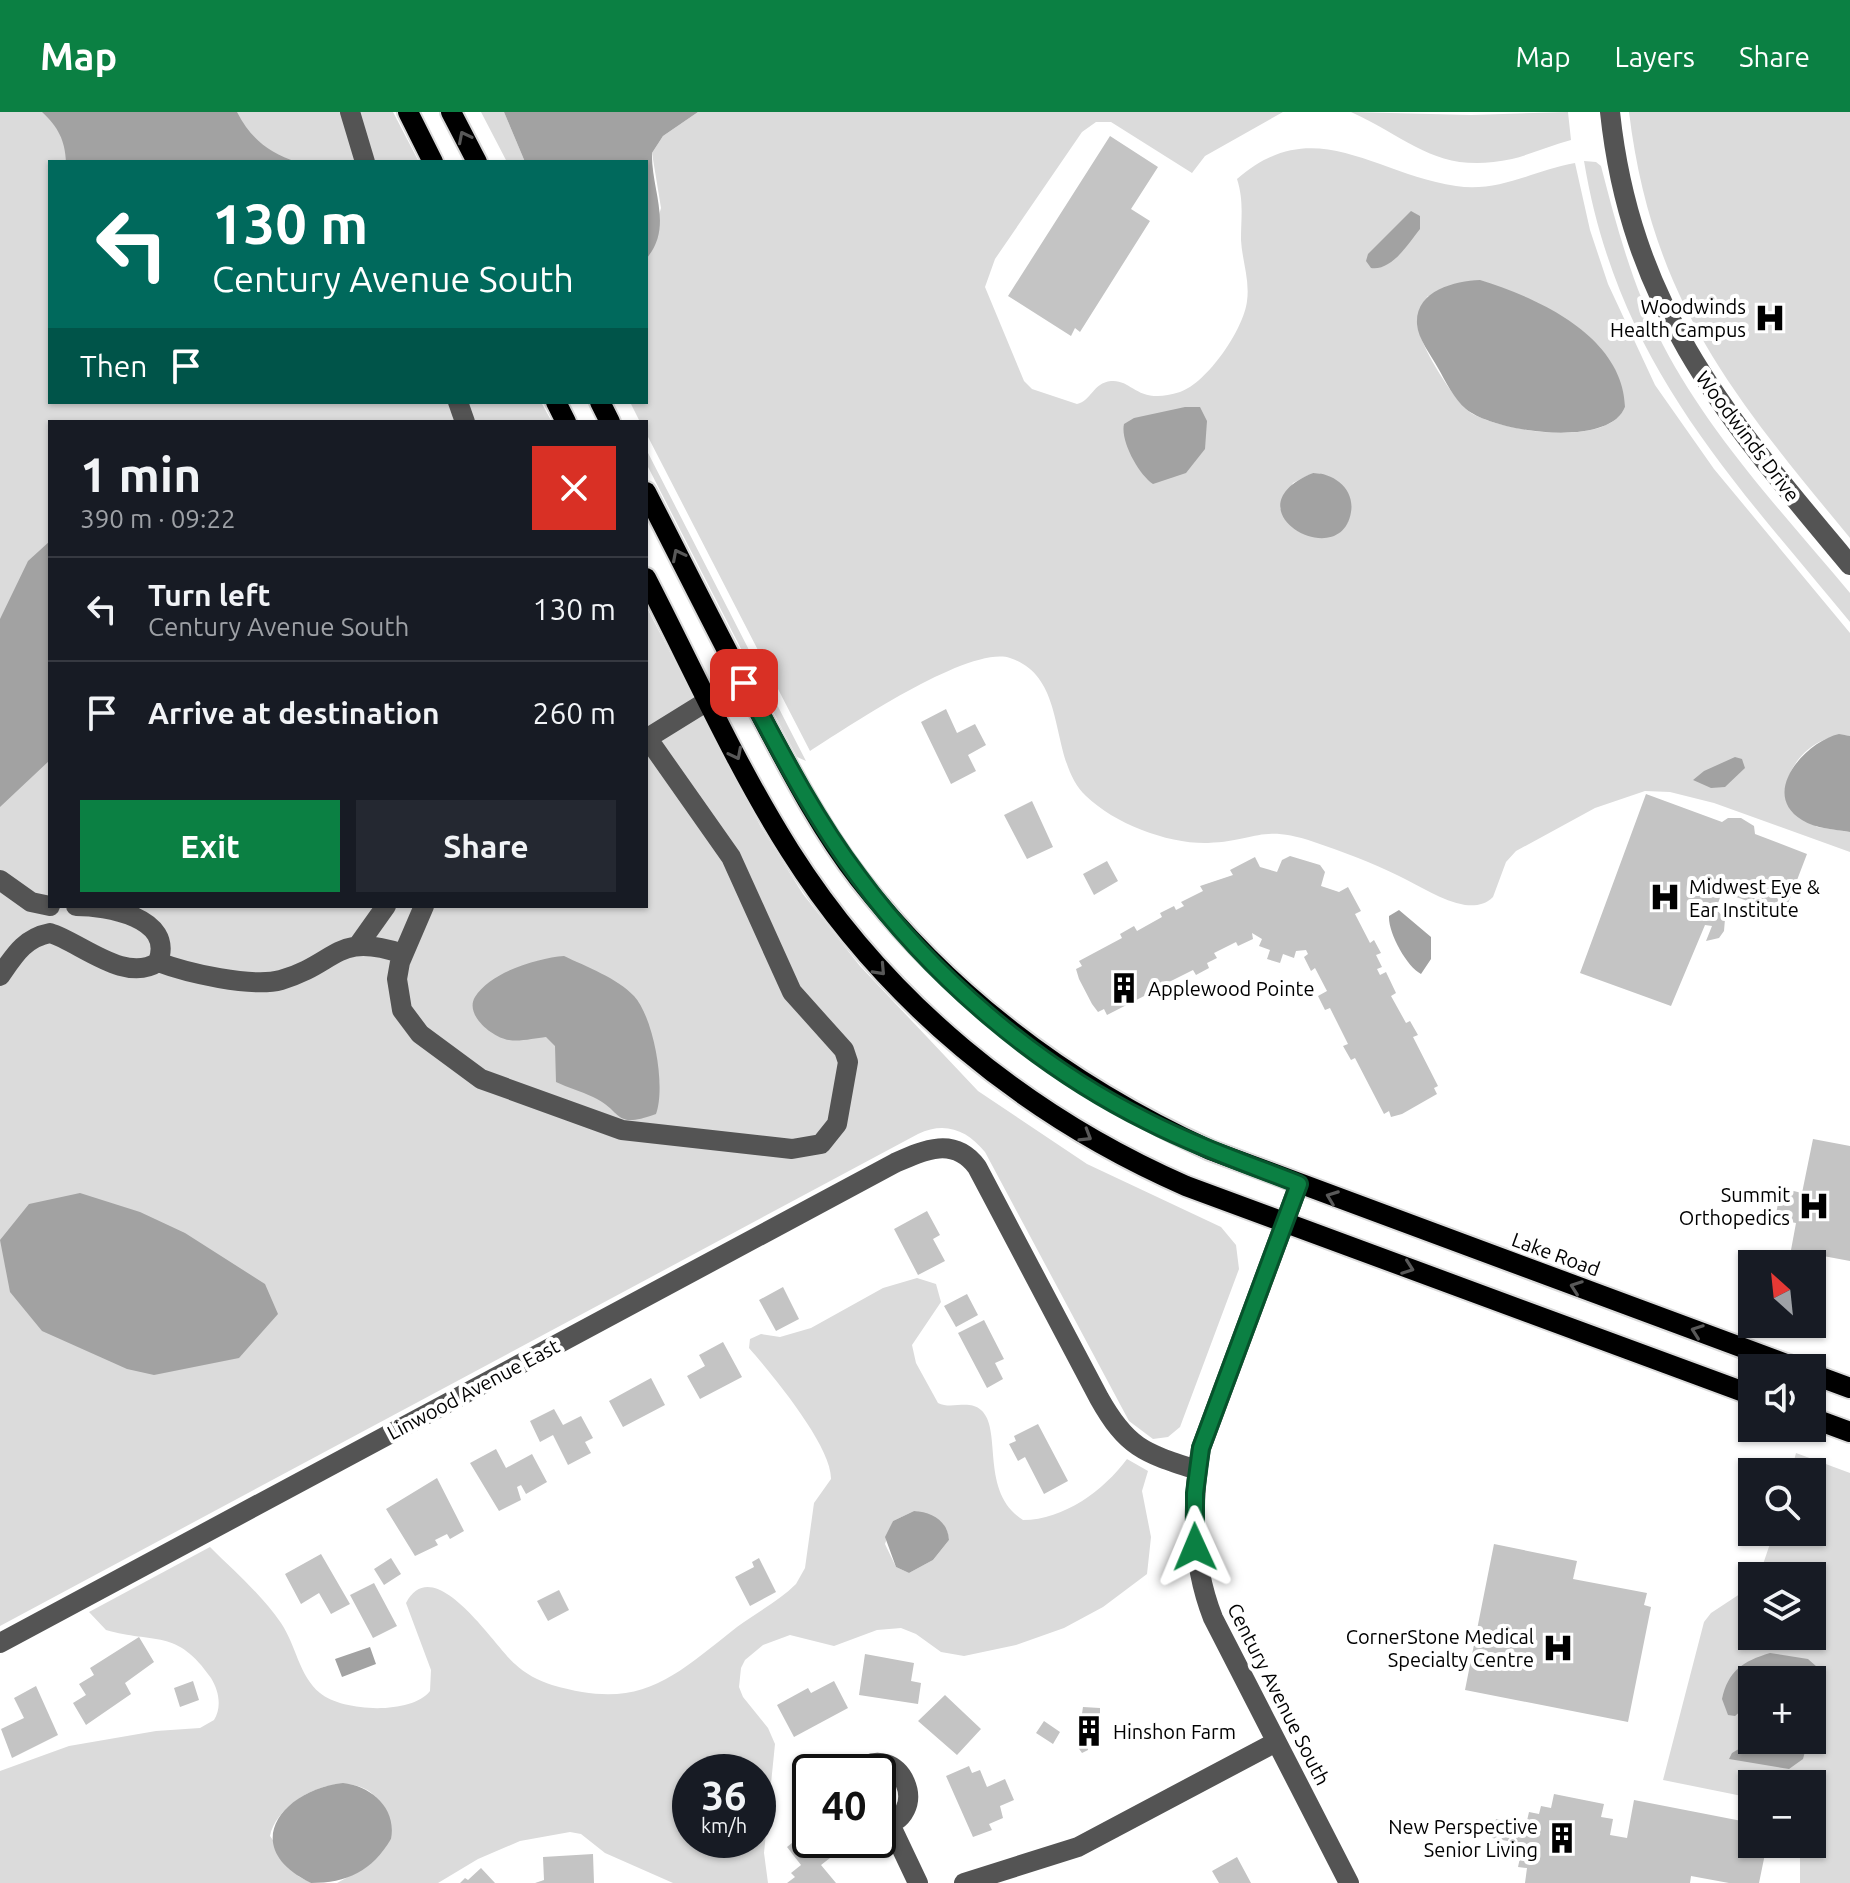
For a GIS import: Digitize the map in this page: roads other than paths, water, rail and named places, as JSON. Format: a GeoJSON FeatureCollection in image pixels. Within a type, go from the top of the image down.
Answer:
{"type":"FeatureCollection","features":[{"type":"Feature","properties":{"kind":"main road"},"geometry":{"type":"LineString","coordinates":[[408,112],[432,160]]}},
{"type":"Feature","properties":{"kind":"main road"},"geometry":{"type":"LineString","coordinates":[[451,112],[476,160]]}},
{"type":"Feature","properties":{"kind":"main road"},"geometry":{"type":"LineString","coordinates":[[648,496],[796,781],[858,878],[929,958],[990,1016],[1095,1091],[1172,1132],[1299,1184]]}},
{"type":"Feature","properties":{"kind":"main road"},"geometry":{"type":"LineString","coordinates":[[648,582],[770,817],[814,887],[872,961],[940,1029],[1020,1094],[1097,1142],[1186,1186],[1738,1390]]}},
{"type":"Feature","properties":{"kind":"main road","name":"Lake Road"},"geometry":{"type":"LineString","coordinates":[[1299,1184],[1759,1354]]}},
{"type":"Feature","properties":{"kind":"main road"},"geometry":{"type":"LineString","coordinates":[[1826,1379],[1850,1388]]}},
{"type":"Feature","properties":{"kind":"main road"},"geometry":{"type":"LineString","coordinates":[[1826,1423],[1850,1432]]}},
{"type":"Feature","properties":{"kind":"street"},"geometry":{"type":"LineString","coordinates":[[350,112],[364,160]]}},
{"type":"Feature","properties":{"kind":"street","name":"Woodwinds Drive"},"geometry":{"type":"LineString","coordinates":[[1610,112],[1634,227],[1655,285],[1681,342],[1732,422],[1850,565]]}},
{"type":"Feature","properties":{"kind":"street"},"geometry":{"type":"LineString","coordinates":[[648,738],[709,700]]}},
{"type":"Feature","properties":{"kind":"street"},"geometry":{"type":"LineString","coordinates":[[423,908],[403,954],[397,995],[409,1023],[481,1079],[622,1130],[781,1148],[810,1148],[821,1144],[837,1124],[848,1062],[844,1050],[792,992],[731,857],[648,740]]}},
{"type":"Feature","properties":{"kind":"street"},"geometry":{"type":"LineString","coordinates":[[0,880],[31,902],[48,906],[34,937]]}},
{"type":"Feature","properties":{"kind":"street"},"geometry":{"type":"LineString","coordinates":[[90,908],[117,912],[150,926],[161,946],[158,962]]}},
{"type":"Feature","properties":{"kind":"street"},"geometry":{"type":"LineString","coordinates":[[0,976],[21,947],[34,937],[50,933],[61,936],[93,957],[113,962],[147,967],[158,962],[175,968],[265,982],[292,976],[359,944],[385,908]]}},
{"type":"Feature","properties":{"kind":"street"},"geometry":{"type":"LineString","coordinates":[[359,944],[403,954]]}},
{"type":"Feature","properties":{"kind":"street","name":"Linwood Avenue East"},"geometry":{"type":"LineString","coordinates":[[0,1643],[895,1163],[928,1149],[951,1148],[965,1154],[977,1167],[1099,1398],[1122,1435],[1148,1454],[1197,1470]]}},
{"type":"Feature","properties":{"kind":"street","name":"Century Avenue South"},"geometry":{"type":"LineString","coordinates":[[1299,1184],[1282,1222],[1209,1422],[1197,1470],[1195,1547],[1201,1585],[1219,1632],[1349,1883]]}},
{"type":"Feature","properties":{"kind":"street"},"geometry":{"type":"LineString","coordinates":[[964,1883],[1078,1847],[1276,1742]]}},
{"type":"Feature","properties":{"kind":"street"},"geometry":{"type":"LineString","coordinates":[[896,1772],[902,1776],[908,1788],[907,1806],[896,1816]]}},
{"type":"Feature","properties":{"kind":"street"},"geometry":{"type":"LineString","coordinates":[[896,1846],[918,1883]]}},
{"type":"Feature","properties":{"kind":"place","name":"Woodwinds Health Campus"},"geometry":{"type":"Point","coordinates":[1770,318]}},
{"type":"Feature","properties":{"kind":"place","name":"Midwest Eye & Ear Institute"},"geometry":{"type":"Point","coordinates":[1665,897]}},
{"type":"Feature","properties":{"kind":"place","name":"Applewood Pointe"},"geometry":{"type":"Point","coordinates":[1124,988]}},
{"type":"Feature","properties":{"kind":"place","name":"Summit Orthopedics"},"geometry":{"type":"Point","coordinates":[1814,1206]}},
{"type":"Feature","properties":{"kind":"place","name":"CornerStone Medical Specialty Centre"},"geometry":{"type":"Point","coordinates":[1558,1648]}},
{"type":"Feature","properties":{"kind":"place","name":"Hinshon Farm"},"geometry":{"type":"Point","coordinates":[1089,1731]}},
{"type":"Feature","properties":{"kind":"place","name":"New Perspective Senior Living"},"geometry":{"type":"Point","coordinates":[1562,1838]}}]}
